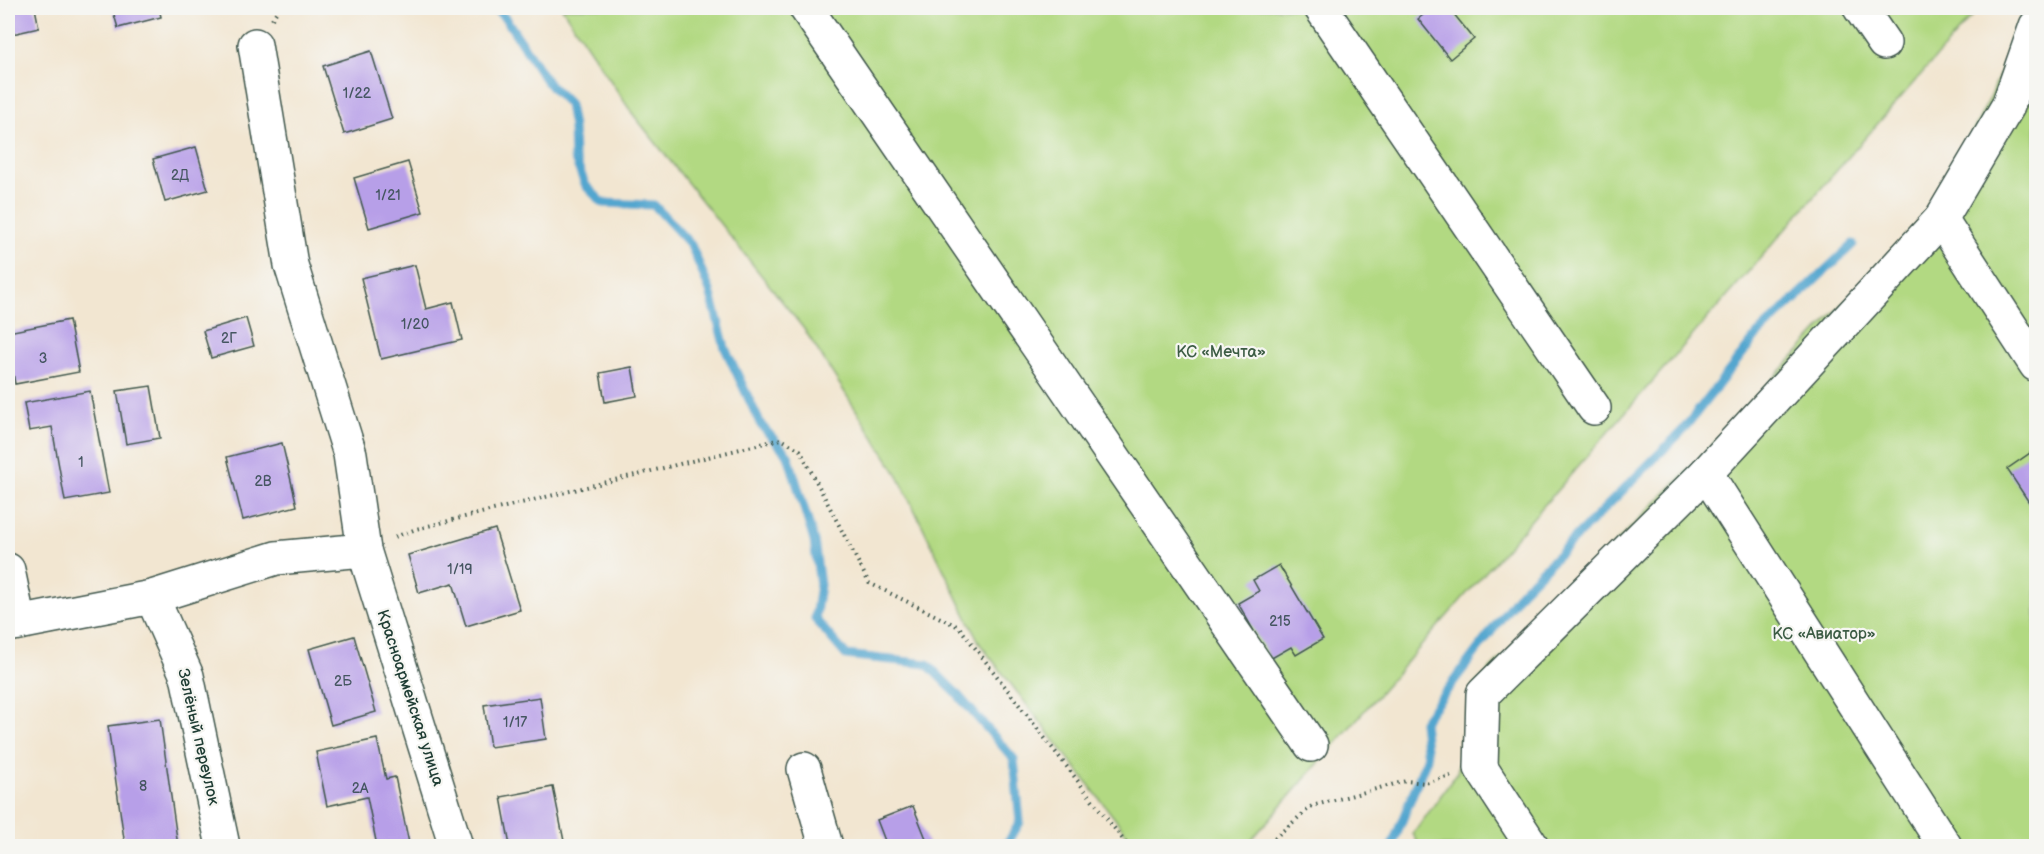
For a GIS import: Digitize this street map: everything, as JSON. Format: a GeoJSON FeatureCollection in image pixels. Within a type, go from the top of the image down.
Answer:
{"type":"FeatureCollection","features":[{"type":"Feature","properties":{"kind":"street"},"geometry":{"type":"LineString","coordinates":[[806,8],[1311,745]]}},
{"type":"Feature","properties":{"kind":"street"},"geometry":{"type":"LineString","coordinates":[[1321,8],[1594,408]]}},
{"type":"Feature","properties":{"kind":"street"},"geometry":{"type":"LineString","coordinates":[[1860,8],[1884,43]]}},
{"type":"Feature","properties":{"kind":"street"},"geometry":{"type":"LineString","coordinates":[[1532,846],[1480,768],[1483,694],[1706,473],[1941,219],[2008,106],[2037,26]]}},
{"type":"Feature","properties":{"kind":"street","name":"Красноармейская улица"},"geometry":{"type":"LineString","coordinates":[[255,45],[291,265],[350,454],[364,550],[456,846]]}},
{"type":"Feature","properties":{"kind":"street"},"geometry":{"type":"LineString","coordinates":[[1941,219],[2037,365]]}},
{"type":"Feature","properties":{"kind":"street"},"geometry":{"type":"LineString","coordinates":[[1706,473],[1945,846]]}},
{"type":"Feature","properties":{"kind":"street"},"geometry":{"type":"LineString","coordinates":[[8,570],[13,624],[152,597],[276,558],[364,550]]}},
{"type":"Feature","properties":{"kind":"street","name":"Зелёный переулок"},"geometry":{"type":"LineString","coordinates":[[152,597],[187,676],[223,846]]}},
{"type":"Feature","properties":{"kind":"street"},"geometry":{"type":"LineString","coordinates":[[804,769],[826,846]]}},
{"type":"Feature","properties":{"kind":"path"},"geometry":{"type":"LineString","coordinates":[[364,550],[416,529],[781,438],[800,450],[869,583],[959,627],[1128,846]]}},
{"type":"Feature","properties":{"kind":"path"},"geometry":{"type":"LineString","coordinates":[[1265,846],[1312,806],[1406,782],[1425,783]]}},
{"type":"Feature","properties":{"kind":"green space","name":"КС «Мечта»"},"geometry":{"type":"Polygon","coordinates":[[[562,8],[1979,8],[1246,846],[1136,846],[980,644],[896,472],[804,329],[632,113],[562,8]]]}},
{"type":"Feature","properties":{"kind":"green space","name":"КС «Авиатор»"},"geometry":{"type":"Polygon","coordinates":[[[2024,8],[2036,8],[2036,846],[1420,846],[1413,834],[1457,773],[1474,685],[1696,462],[1933,207],[1992,94],[2024,8]]]}},
{"type":"Feature","properties":{"kind":"building"},"geometry":{"type":"Polygon","coordinates":[[[8,8],[35,8],[39,28],[8,35],[8,8]]]}},
{"type":"Feature","properties":{"kind":"building"},"geometry":{"type":"Polygon","coordinates":[[[112,8],[159,8],[161,17],[118,28],[112,8]]]}},
{"type":"Feature","properties":{"kind":"building"},"geometry":{"type":"Polygon","coordinates":[[[1432,8],[1449,8],[1474,39],[1450,59],[1418,19],[1432,8]]]}},
{"type":"Feature","properties":{"kind":"building"},"geometry":{"type":"Polygon","coordinates":[[[371,51],[392,119],[344,134],[323,66],[371,51]]]}},
{"type":"Feature","properties":{"kind":"building"},"geometry":{"type":"Polygon","coordinates":[[[196,147],[208,190],[165,202],[153,159],[196,147]]]}},
{"type":"Feature","properties":{"kind":"building"},"geometry":{"type":"Polygon","coordinates":[[[408,162],[423,212],[369,228],[354,178],[408,162]]]}},
{"type":"Feature","properties":{"kind":"building"},"geometry":{"type":"Polygon","coordinates":[[[415,265],[426,309],[453,302],[462,340],[381,359],[361,278],[415,265]]]}},
{"type":"Feature","properties":{"kind":"building"},"geometry":{"type":"Polygon","coordinates":[[[246,318],[254,346],[211,358],[203,331],[246,318]]]}},
{"type":"Feature","properties":{"kind":"building"},"geometry":{"type":"Polygon","coordinates":[[[69,320],[79,372],[15,384],[8,332],[69,320]]]}},
{"type":"Feature","properties":{"kind":"building"},"geometry":{"type":"Polygon","coordinates":[[[632,367],[637,396],[605,402],[600,373],[632,367]]]}},
{"type":"Feature","properties":{"kind":"building"},"geometry":{"type":"Polygon","coordinates":[[[151,386],[160,438],[126,444],[117,391],[151,386]]]}},
{"type":"Feature","properties":{"kind":"building"},"geometry":{"type":"Polygon","coordinates":[[[90,391],[109,493],[65,501],[52,427],[29,431],[24,403],[90,391]]]}},
{"type":"Feature","properties":{"kind":"building"},"geometry":{"type":"Polygon","coordinates":[[[282,443],[297,506],[243,520],[227,457],[282,443]]]}},
{"type":"Feature","properties":{"kind":"building"},"geometry":{"type":"Polygon","coordinates":[[[2036,449],[2036,513],[2007,469],[2036,449]]]}},
{"type":"Feature","properties":{"kind":"building"},"geometry":{"type":"Polygon","coordinates":[[[495,529],[520,610],[466,626],[453,583],[419,593],[408,555],[495,529]]]}},
{"type":"Feature","properties":{"kind":"building"},"geometry":{"type":"Polygon","coordinates":[[[1279,565],[1323,639],[1296,655],[1291,647],[1270,659],[1238,603],[1259,591],[1253,580],[1279,565]]]}},
{"type":"Feature","properties":{"kind":"building"},"geometry":{"type":"Polygon","coordinates":[[[354,636],[376,712],[331,725],[309,649],[354,636]]]}},
{"type":"Feature","properties":{"kind":"building"},"geometry":{"type":"Polygon","coordinates":[[[540,697],[546,739],[490,747],[484,705],[540,697]]]}},
{"type":"Feature","properties":{"kind":"building"},"geometry":{"type":"Polygon","coordinates":[[[160,719],[178,846],[125,846],[108,726],[160,719]]]}},
{"type":"Feature","properties":{"kind":"building"},"geometry":{"type":"Polygon","coordinates":[[[377,739],[386,779],[395,777],[409,843],[377,846],[367,797],[327,806],[316,752],[377,739]]]}},
{"type":"Feature","properties":{"kind":"building"},"geometry":{"type":"Polygon","coordinates":[[[553,787],[565,846],[510,846],[501,797],[553,787]]]}},
{"type":"Feature","properties":{"kind":"building"},"geometry":{"type":"Polygon","coordinates":[[[913,806],[929,846],[887,846],[877,820],[913,806]]]}},
{"type":"Feature","properties":{"kind":"waterway"},"geometry":{"type":"LineString","coordinates":[[494,8],[506,19],[547,82],[569,104],[573,127],[574,157],[586,186],[603,203],[654,205],[691,245],[710,291],[725,348],[761,425],[788,455],[814,541],[820,585],[815,619],[846,655],[927,664],[956,693],[1014,759],[1020,822],[1006,846]]}},
{"type":"Feature","properties":{"kind":"waterway"},"geometry":{"type":"LineString","coordinates":[[1392,846],[1427,758],[1423,722],[1521,592],[1683,430],[1757,335],[1853,244]]}}]}
